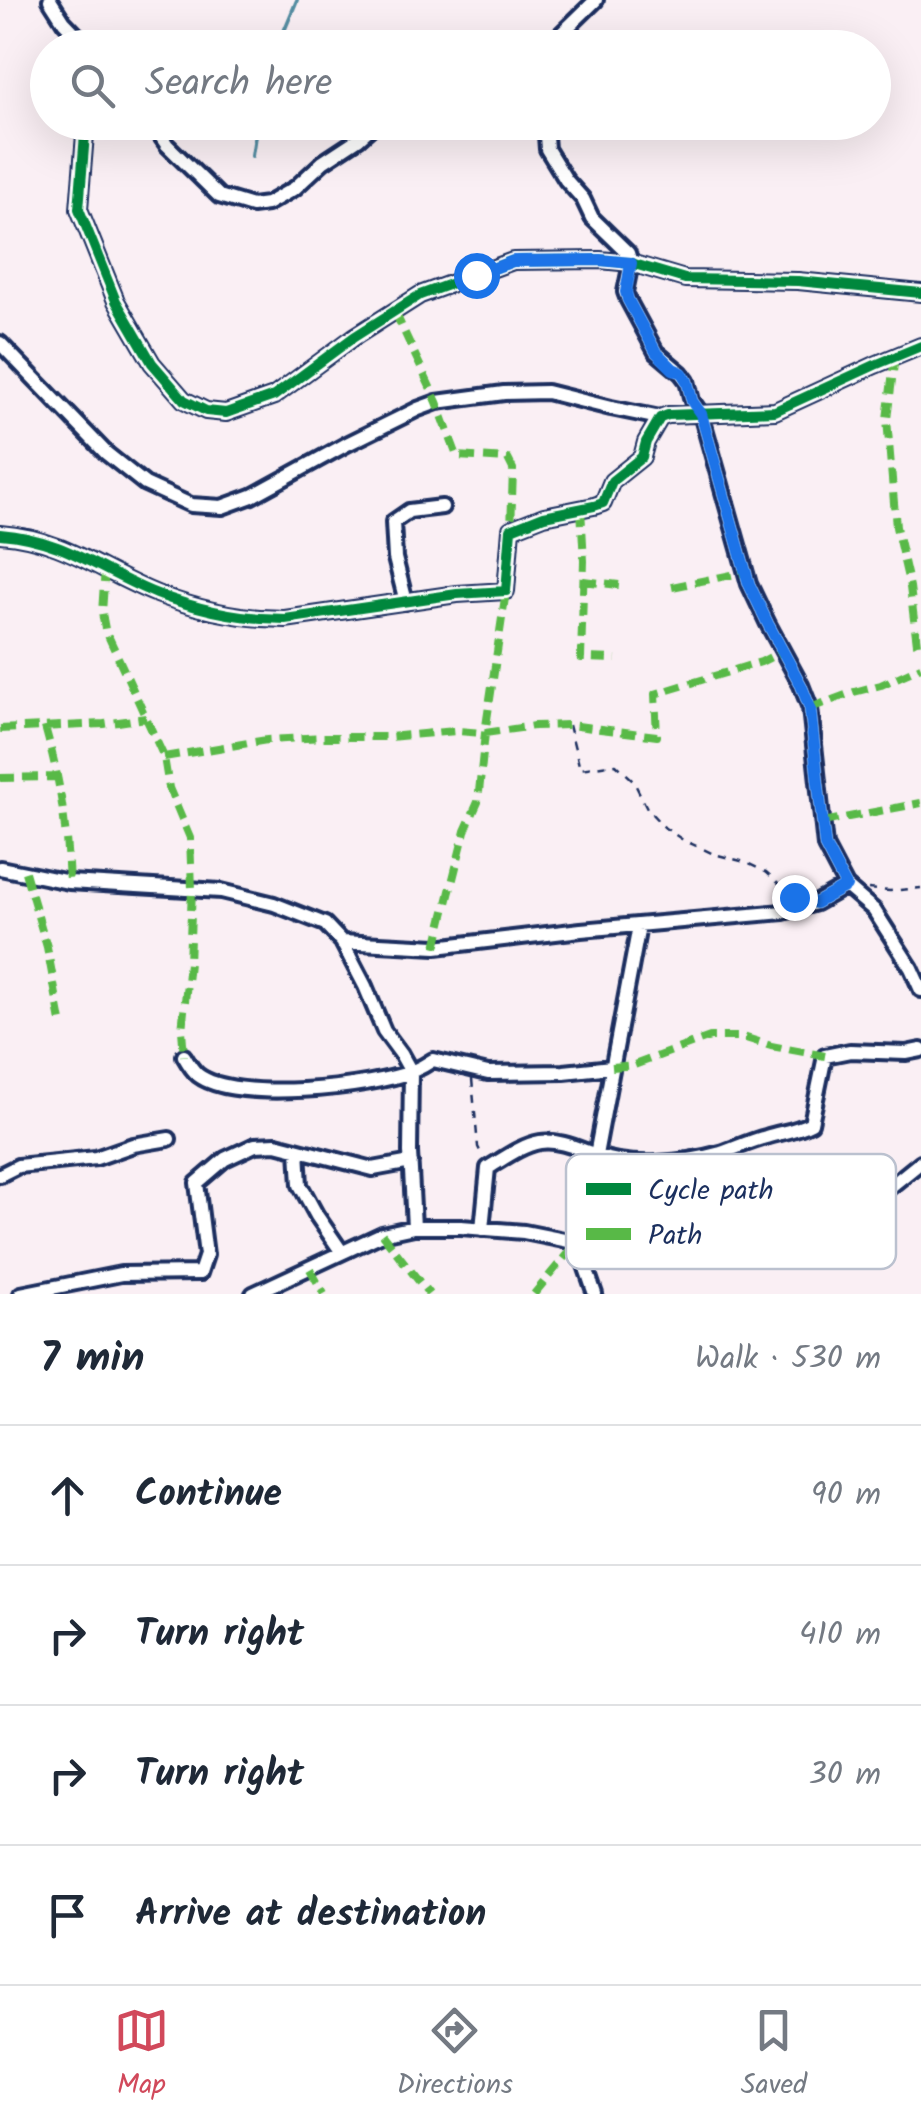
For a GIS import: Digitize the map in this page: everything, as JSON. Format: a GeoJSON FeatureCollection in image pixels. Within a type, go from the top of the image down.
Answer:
{"type":"FeatureCollection","features":[{"type":"Feature","properties":{"kind":"street"},"geometry":{"type":"LineString","coordinates":[[50,0],[71,30]]}},
{"type":"Feature","properties":{"kind":"street"},"geometry":{"type":"LineString","coordinates":[[569,30],[596,0]]}},
{"type":"Feature","properties":{"kind":"street"},"geometry":{"type":"LineString","coordinates":[[85,140],[79,208],[116,301],[152,364],[184,400],[206,411],[226,413],[274,396],[354,337],[420,296],[513,261],[600,260],[631,263],[684,278],[798,282],[921,293]]}},
{"type":"Feature","properties":{"kind":"street"},"geometry":{"type":"LineString","coordinates":[[164,140],[220,196],[252,206],[267,204],[295,188],[323,162],[358,140]]}},
{"type":"Feature","properties":{"kind":"street"},"geometry":{"type":"LineString","coordinates":[[546,140],[547,148],[592,218],[628,253],[628,300],[656,352],[687,381],[692,401],[701,414],[749,584],[810,708],[825,846],[846,886],[874,910],[921,990]]}},
{"type":"Feature","properties":{"kind":"street"},"geometry":{"type":"LineString","coordinates":[[0,343],[106,453],[144,484],[191,505],[222,507],[252,496],[346,444],[437,402],[547,392],[660,418],[763,412],[787,408],[921,346]]}},
{"type":"Feature","properties":{"kind":"street"},"geometry":{"type":"LineString","coordinates":[[0,534],[49,542],[154,593],[204,610],[256,619],[285,619],[457,594],[506,591],[511,529],[544,516],[602,503],[612,481],[642,457],[660,418]]}},
{"type":"Feature","properties":{"kind":"street"},"geometry":{"type":"LineString","coordinates":[[406,602],[393,522],[409,511],[442,507]]}},
{"type":"Feature","properties":{"kind":"street"},"geometry":{"type":"LineString","coordinates":[[0,868],[68,882],[221,892],[274,904],[325,924],[342,942],[384,1031],[411,1072],[414,1227]]}},
{"type":"Feature","properties":{"kind":"street"},"geometry":{"type":"LineString","coordinates":[[342,942],[436,947],[783,912],[816,903],[846,886]]}},
{"type":"Feature","properties":{"kind":"street"},"geometry":{"type":"LineString","coordinates":[[596,1154],[639,926]]}},
{"type":"Feature","properties":{"kind":"street"},"geometry":{"type":"LineString","coordinates":[[718,1154],[811,1123],[825,1056],[850,1051],[921,1050]]}},
{"type":"Feature","properties":{"kind":"street"},"geometry":{"type":"LineString","coordinates":[[184,1056],[195,1073],[210,1082],[309,1091],[411,1072],[434,1060],[488,1072],[564,1072],[612,1067]]}},
{"type":"Feature","properties":{"kind":"street"},"geometry":{"type":"LineString","coordinates":[[0,1174],[18,1166],[96,1158],[133,1145],[169,1139]]}},
{"type":"Feature","properties":{"kind":"street"},"geometry":{"type":"LineString","coordinates":[[482,1229],[488,1168],[540,1142],[593,1154]]}},
{"type":"Feature","properties":{"kind":"street"},"geometry":{"type":"LineString","coordinates":[[21,1294],[121,1274],[200,1273],[206,1255],[196,1184],[225,1160],[255,1144],[276,1144],[374,1169],[410,1162]]}},
{"type":"Feature","properties":{"kind":"street"},"geometry":{"type":"LineString","coordinates":[[298,1150],[300,1185],[341,1251]]}},
{"type":"Feature","properties":{"kind":"street"},"geometry":{"type":"LineString","coordinates":[[896,1182],[921,1162]]}},
{"type":"Feature","properties":{"kind":"street"},"geometry":{"type":"LineString","coordinates":[[252,1294],[382,1234],[414,1227],[524,1232],[566,1240]]}},
{"type":"Feature","properties":{"kind":"street"},"geometry":{"type":"LineString","coordinates":[[587,1269],[595,1294]]}},
{"type":"Feature","properties":{"kind":"path"},"geometry":{"type":"LineString","coordinates":[[569,726],[580,769],[616,764],[633,780],[648,810],[665,828],[714,854],[766,872],[794,897]]}},
{"type":"Feature","properties":{"kind":"path"},"geometry":{"type":"LineString","coordinates":[[846,886],[890,891],[921,888]]}},
{"type":"Feature","properties":{"kind":"path"},"geometry":{"type":"LineString","coordinates":[[470,1068],[478,1147],[488,1168]]}},
{"type":"Feature","properties":{"kind":"waterway"},"geometry":{"type":"LineString","coordinates":[[284,30],[297,0]]}},
{"type":"Feature","properties":{"kind":"waterway"},"geometry":{"type":"LineString","coordinates":[[252,156],[254,140]]}},
{"type":"Feature","properties":{"kind":"marked path"},"geometry":{"type":"LineString","coordinates":[[395,312],[457,456],[508,459],[513,469],[511,529]]}},
{"type":"Feature","properties":{"kind":"marked path"},"geometry":{"type":"LineString","coordinates":[[895,356],[887,419],[896,527],[921,651]]}},
{"type":"Feature","properties":{"kind":"marked path"},"geometry":{"type":"LineString","coordinates":[[581,509],[581,658],[616,659]]}},
{"type":"Feature","properties":{"kind":"marked path"},"geometry":{"type":"LineString","coordinates":[[105,568],[105,629],[164,757],[169,788],[190,838],[192,889],[182,1030],[184,1056]]}},
{"type":"Feature","properties":{"kind":"marked path"},"geometry":{"type":"LineString","coordinates":[[672,587],[746,572]]}},
{"type":"Feature","properties":{"kind":"marked path"},"geometry":{"type":"LineString","coordinates":[[583,581],[619,585]]}},
{"type":"Feature","properties":{"kind":"marked path"},"geometry":{"type":"LineString","coordinates":[[436,947],[465,831],[478,802],[506,591]]}},
{"type":"Feature","properties":{"kind":"marked path"},"geometry":{"type":"LineString","coordinates":[[164,757],[267,740],[485,733],[534,726],[569,725],[657,736],[655,694],[761,662],[783,651]]}},
{"type":"Feature","properties":{"kind":"marked path"},"geometry":{"type":"LineString","coordinates":[[810,708],[881,685],[921,667]]}},
{"type":"Feature","properties":{"kind":"marked path"},"geometry":{"type":"LineString","coordinates":[[0,729],[146,718]]}},
{"type":"Feature","properties":{"kind":"marked path"},"geometry":{"type":"LineString","coordinates":[[45,727],[62,804],[69,882]]}},
{"type":"Feature","properties":{"kind":"marked path"},"geometry":{"type":"LineString","coordinates":[[0,778],[59,777]]}},
{"type":"Feature","properties":{"kind":"marked path"},"geometry":{"type":"LineString","coordinates":[[823,822],[921,803]]}},
{"type":"Feature","properties":{"kind":"marked path"},"geometry":{"type":"LineString","coordinates":[[25,872],[47,947],[61,1022]]}},
{"type":"Feature","properties":{"kind":"marked path"},"geometry":{"type":"LineString","coordinates":[[612,1067],[634,1065],[710,1037],[743,1037],[825,1056]]}},
{"type":"Feature","properties":{"kind":"marked path"},"geometry":{"type":"LineString","coordinates":[[382,1234],[429,1294]]}},
{"type":"Feature","properties":{"kind":"marked path"},"geometry":{"type":"LineString","coordinates":[[534,1294],[566,1255]]}},
{"type":"Feature","properties":{"kind":"marked path"},"geometry":{"type":"LineString","coordinates":[[310,1269],[324,1294]]}},
{"type":"Feature","properties":{"kind":"cycle path"},"geometry":{"type":"LineString","coordinates":[[85,140],[79,209],[116,301],[152,363],[184,400],[206,411],[226,413],[274,396],[354,337],[420,295],[513,261],[600,260],[631,263],[685,279],[798,281],[921,293]]}},
{"type":"Feature","properties":{"kind":"cycle path"},"geometry":{"type":"LineString","coordinates":[[0,534],[63,549],[173,600],[252,617],[285,619],[457,594],[506,591],[511,529],[544,516],[603,503],[612,481],[642,457],[660,418],[775,411],[921,346]]}},
{"type":"Feature","properties":{"kind":"route"},"geometry":{"type":"LineString","coordinates":[[476,275],[513,261],[631,263],[628,300],[656,352],[687,381],[692,401],[701,414],[749,584],[810,708],[825,846],[846,886],[816,903],[794,897]]}}]}
